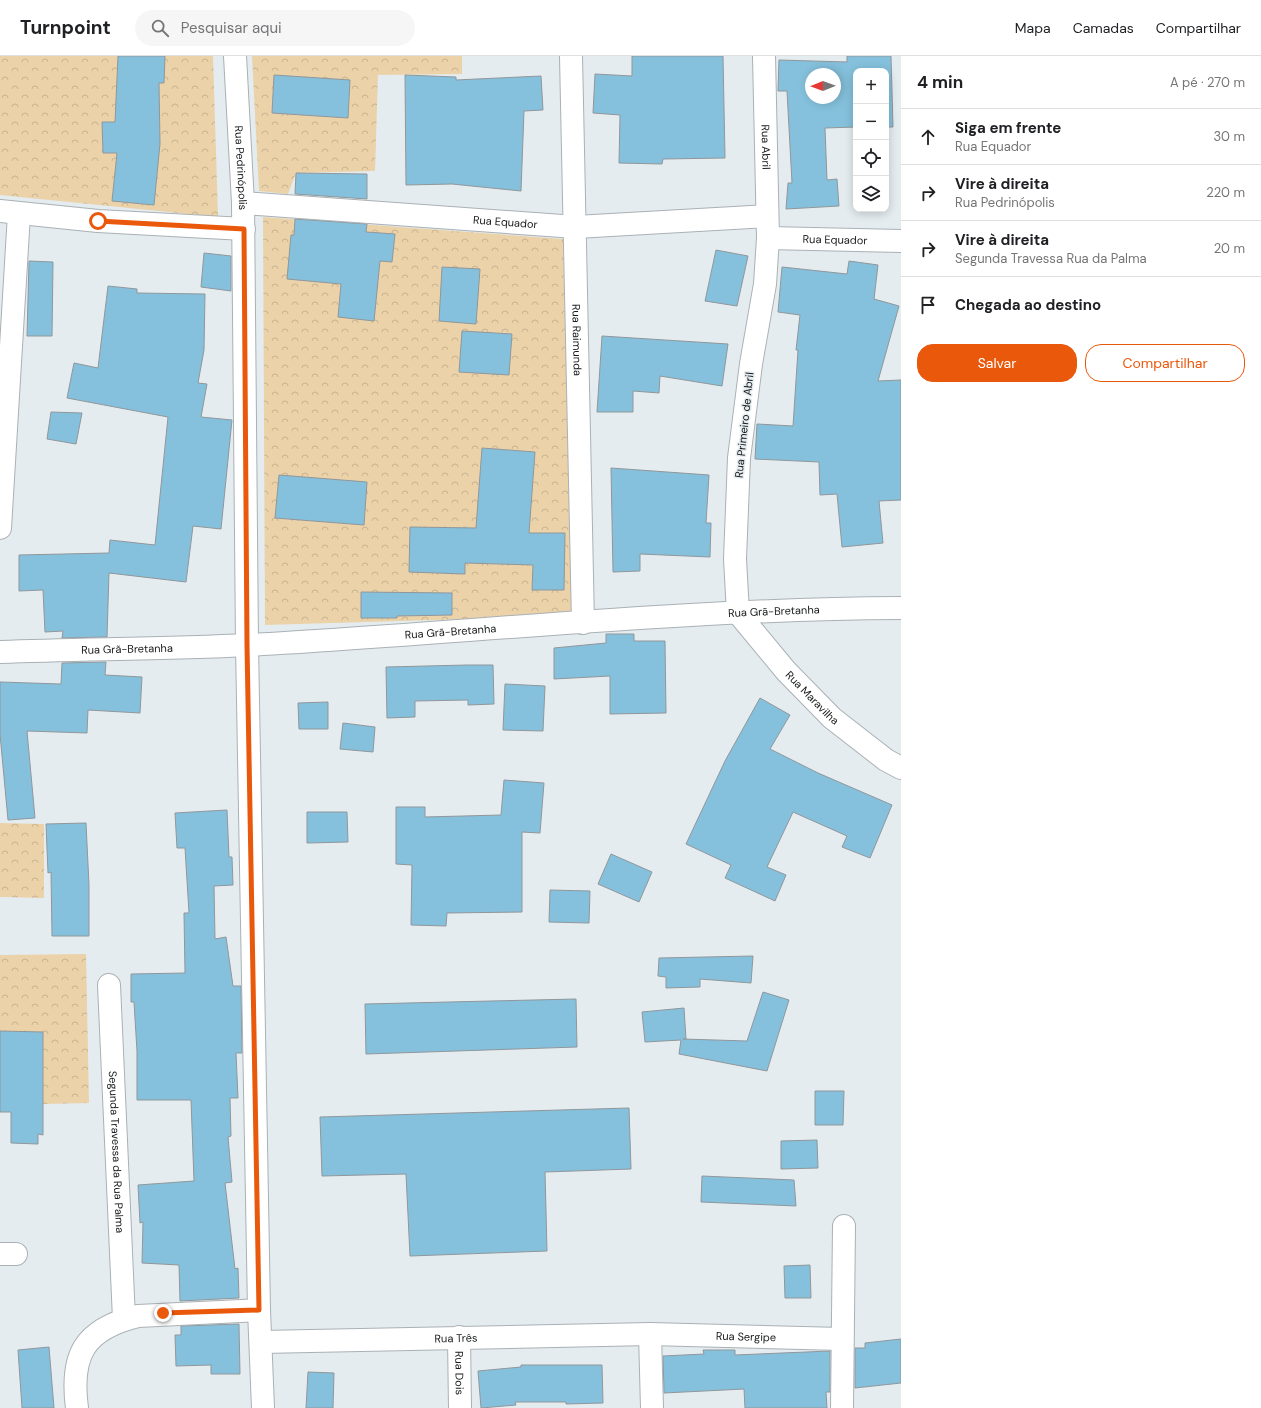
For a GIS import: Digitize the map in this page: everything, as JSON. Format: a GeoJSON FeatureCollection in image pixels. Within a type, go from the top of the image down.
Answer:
{"type":"FeatureCollection","features":[{"type":"Feature","properties":{"kind":"street","name":"Rua Pedrinópolis"},"geometry":{"type":"LineString","coordinates":[[235,56],[244,229],[247,645],[259,1310],[263,1408]]}},
{"type":"Feature","properties":{"kind":"street","name":"Rua Raimunda"},"geometry":{"type":"LineString","coordinates":[[571,56],[576,226],[583,623]]}},
{"type":"Feature","properties":{"kind":"street","name":"Rua Abril"},"geometry":{"type":"LineString","coordinates":[[764,56],[768,238]]}},
{"type":"Feature","properties":{"kind":"street","name":"Rua Equador"},"geometry":{"type":"LineString","coordinates":[[243,203],[576,226],[767,216]]}},
{"type":"Feature","properties":{"kind":"street"},"geometry":{"type":"LineString","coordinates":[[0,528],[10,213],[98,221],[244,229]]}},
{"type":"Feature","properties":{"kind":"street","name":"Rua Equador"},"geometry":{"type":"LineString","coordinates":[[768,238],[901,241]]}},
{"type":"Feature","properties":{"kind":"street","name":"Rua Primeiro de Abril"},"geometry":{"type":"LineString","coordinates":[[738,613],[735,559],[739,458],[751,364],[765,284],[768,238]]}},
{"type":"Feature","properties":{"kind":"street","name":"Rua Grã-Bretanha"},"geometry":{"type":"LineString","coordinates":[[0,652],[247,645],[738,613],[828,608],[901,608]]}},
{"type":"Feature","properties":{"kind":"street","name":"Rua Maravilha"},"geometry":{"type":"LineString","coordinates":[[738,613],[786,671],[832,718],[886,760],[901,768]]}},
{"type":"Feature","properties":{"kind":"street","name":"Segunda Travessa da Rua Palma"},"geometry":{"type":"LineString","coordinates":[[109,985],[124,1319]]}},
{"type":"Feature","properties":{"kind":"street"},"geometry":{"type":"LineString","coordinates":[[842,1408],[844,1226]]}},
{"type":"Feature","properties":{"kind":"street"},"geometry":{"type":"LineString","coordinates":[[77,1408],[75,1390],[76,1366],[81,1352],[102,1330],[124,1319],[163,1313],[259,1310]]}},
{"type":"Feature","properties":{"kind":"street"},"geometry":{"type":"LineString","coordinates":[[650,1334],[652,1408]]}},
{"type":"Feature","properties":{"kind":"street","name":"Rua Sergipe"},"geometry":{"type":"LineString","coordinates":[[650,1334],[842,1339]]}},
{"type":"Feature","properties":{"kind":"street","name":"Rua Três"},"geometry":{"type":"LineString","coordinates":[[261,1342],[650,1334]]}},
{"type":"Feature","properties":{"kind":"street","name":"Rua Dois"},"geometry":{"type":"LineString","coordinates":[[459,1337],[460,1408]]}},
{"type":"Feature","properties":{"kind":"green space"},"geometry":{"type":"Polygon","coordinates":[[[0,56],[213,56],[218,217],[0,195],[0,56]]]}},
{"type":"Feature","properties":{"kind":"green space"},"geometry":{"type":"Polygon","coordinates":[[[252,56],[462,56],[462,74],[378,75],[375,171],[296,173],[288,194],[259,191],[252,56]]]}},
{"type":"Feature","properties":{"kind":"green space"},"geometry":{"type":"Polygon","coordinates":[[[263,217],[563,239],[572,616],[265,625],[263,217]]]}},
{"type":"Feature","properties":{"kind":"green space"},"geometry":{"type":"Polygon","coordinates":[[[0,823],[44,824],[44,898],[0,897],[0,823]]]}},
{"type":"Feature","properties":{"kind":"green space"},"geometry":{"type":"Polygon","coordinates":[[[86,954],[89,1103],[0,1105],[0,955],[86,954]]]}},
{"type":"Feature","properties":{"kind":"building"},"geometry":{"type":"Polygon","coordinates":[[[118,56],[165,56],[164,83],[159,83],[160,144],[154,205],[112,201],[117,153],[103,153],[102,122],[115,122],[118,56]]]}},
{"type":"Feature","properties":{"kind":"building"},"geometry":{"type":"Polygon","coordinates":[[[632,56],[723,56],[725,158],[663,159],[662,164],[619,163],[620,115],[593,113],[595,74],[632,76],[632,56]]]}},
{"type":"Feature","properties":{"kind":"building"},"geometry":{"type":"Polygon","coordinates":[[[847,56],[891,56],[893,127],[889,127],[889,68],[853,68],[853,127],[825,128],[827,180],[837,179],[839,206],[786,209],[788,183],[792,183],[787,91],[778,91],[779,60],[847,62],[847,56]]]}},
{"type":"Feature","properties":{"kind":"building"},"geometry":{"type":"Polygon","coordinates":[[[274,75],[350,80],[348,118],[272,113],[274,75]]]}},
{"type":"Feature","properties":{"kind":"building"},"geometry":{"type":"Polygon","coordinates":[[[405,75],[456,77],[456,80],[541,76],[543,110],[524,111],[521,191],[452,184],[406,185],[405,75]]]}},
{"type":"Feature","properties":{"kind":"building"},"geometry":{"type":"Polygon","coordinates":[[[296,173],[367,174],[367,199],[295,194],[296,173]]]}},
{"type":"Feature","properties":{"kind":"building"},"geometry":{"type":"Polygon","coordinates":[[[295,219],[367,224],[366,232],[395,234],[392,262],[380,261],[374,321],[338,317],[341,284],[287,279],[291,235],[294,235],[295,219]]]}},
{"type":"Feature","properties":{"kind":"building"},"geometry":{"type":"Polygon","coordinates":[[[716,250],[748,256],[737,306],[705,301],[716,250]]]}},
{"type":"Feature","properties":{"kind":"building"},"geometry":{"type":"Polygon","coordinates":[[[204,253],[231,256],[231,291],[201,287],[204,253]]]}},
{"type":"Feature","properties":{"kind":"building"},"geometry":{"type":"Polygon","coordinates":[[[29,261],[53,262],[52,336],[27,336],[29,261]]]}},
{"type":"Feature","properties":{"kind":"building"},"geometry":{"type":"Polygon","coordinates":[[[849,261],[878,265],[874,299],[899,306],[878,381],[901,380],[901,500],[879,501],[883,543],[842,547],[837,494],[820,495],[819,462],[755,459],[757,424],[793,426],[798,350],[796,350],[800,315],[778,312],[782,267],[847,274],[849,261]]]}},
{"type":"Feature","properties":{"kind":"building"},"geometry":{"type":"Polygon","coordinates":[[[442,267],[480,269],[476,324],[439,321],[442,267]]]}},
{"type":"Feature","properties":{"kind":"building"},"geometry":{"type":"Polygon","coordinates":[[[108,286],[137,289],[137,293],[205,294],[204,350],[198,383],[207,384],[201,417],[232,420],[221,529],[193,526],[186,582],[109,573],[107,637],[62,638],[63,631],[45,632],[43,590],[19,591],[19,555],[109,553],[110,540],[155,545],[168,417],[67,398],[74,363],[98,368],[108,286]]]}},
{"type":"Feature","properties":{"kind":"building"},"geometry":{"type":"Polygon","coordinates":[[[462,331],[512,334],[509,375],[459,372],[462,331]]]}},
{"type":"Feature","properties":{"kind":"building"},"geometry":{"type":"Polygon","coordinates":[[[602,336],[728,344],[722,386],[660,376],[659,393],[633,391],[633,412],[597,412],[602,336]]]}},
{"type":"Feature","properties":{"kind":"building"},"geometry":{"type":"Polygon","coordinates":[[[51,412],[82,413],[76,444],[47,439],[51,412]]]}},
{"type":"Feature","properties":{"kind":"building"},"geometry":{"type":"Polygon","coordinates":[[[482,448],[535,452],[529,533],[565,533],[564,590],[532,590],[533,565],[465,563],[465,574],[409,572],[410,527],[476,528],[482,448]]]}},
{"type":"Feature","properties":{"kind":"building"},"geometry":{"type":"Polygon","coordinates":[[[611,468],[709,475],[706,523],[711,523],[710,557],[640,554],[640,571],[613,572],[611,468]]]}},
{"type":"Feature","properties":{"kind":"building"},"geometry":{"type":"Polygon","coordinates":[[[279,475],[367,482],[364,525],[275,518],[279,475]]]}},
{"type":"Feature","properties":{"kind":"building"},"geometry":{"type":"Polygon","coordinates":[[[361,592],[452,593],[452,615],[361,618],[361,592]]]}},
{"type":"Feature","properties":{"kind":"building"},"geometry":{"type":"Polygon","coordinates":[[[606,634],[634,634],[634,641],[665,641],[666,713],[610,714],[610,676],[554,679],[554,648],[606,643],[606,634]]]}},
{"type":"Feature","properties":{"kind":"building"},"geometry":{"type":"Polygon","coordinates":[[[106,662],[105,675],[142,677],[140,713],[88,710],[87,733],[27,731],[35,818],[8,820],[0,734],[0,682],[61,684],[62,663],[106,662]]]}},
{"type":"Feature","properties":{"kind":"building"},"geometry":{"type":"Polygon","coordinates":[[[493,665],[494,704],[468,705],[468,700],[415,701],[415,717],[387,718],[386,667],[493,665]]]}},
{"type":"Feature","properties":{"kind":"building"},"geometry":{"type":"Polygon","coordinates":[[[505,684],[545,686],[543,731],[503,730],[505,684]]]}},
{"type":"Feature","properties":{"kind":"building"},"geometry":{"type":"Polygon","coordinates":[[[760,698],[790,715],[770,749],[818,773],[892,805],[870,858],[842,847],[847,836],[793,812],[767,867],[786,875],[775,901],[725,878],[731,865],[686,844],[725,761],[760,698]]]}},
{"type":"Feature","properties":{"kind":"building"},"geometry":{"type":"Polygon","coordinates":[[[328,702],[328,729],[299,729],[298,703],[328,702]]]}},
{"type":"Feature","properties":{"kind":"building"},"geometry":{"type":"Polygon","coordinates":[[[343,723],[375,727],[373,752],[340,749],[343,723]]]}},
{"type":"Feature","properties":{"kind":"building"},"geometry":{"type":"Polygon","coordinates":[[[504,780],[544,783],[540,833],[522,832],[522,912],[447,913],[446,926],[411,925],[412,865],[396,864],[396,807],[425,807],[425,817],[501,815],[504,780]]]}},
{"type":"Feature","properties":{"kind":"building"},"geometry":{"type":"Polygon","coordinates":[[[227,810],[229,857],[232,857],[233,885],[214,886],[215,939],[226,937],[233,986],[241,986],[242,1053],[236,1053],[238,1098],[230,1098],[231,1136],[228,1137],[232,1182],[225,1183],[235,1269],[238,1268],[239,1298],[180,1301],[179,1265],[142,1263],[143,1222],[140,1223],[138,1185],[194,1181],[191,1100],[137,1100],[137,1051],[134,1002],[131,1002],[131,974],[185,973],[184,913],[189,913],[185,848],[177,848],[175,813],[227,810]]]}},
{"type":"Feature","properties":{"kind":"building"},"geometry":{"type":"Polygon","coordinates":[[[307,812],[347,812],[348,842],[307,843],[307,812]]]}},
{"type":"Feature","properties":{"kind":"building"},"geometry":{"type":"Polygon","coordinates":[[[86,823],[89,885],[89,936],[52,936],[51,872],[48,873],[46,824],[86,823]]]}},
{"type":"Feature","properties":{"kind":"building"},"geometry":{"type":"Polygon","coordinates":[[[611,854],[652,872],[639,902],[598,884],[611,854]]]}},
{"type":"Feature","properties":{"kind":"building"},"geometry":{"type":"Polygon","coordinates":[[[550,890],[590,891],[589,923],[549,922],[550,890]]]}},
{"type":"Feature","properties":{"kind":"building"},"geometry":{"type":"Polygon","coordinates":[[[753,956],[751,983],[700,979],[700,987],[666,988],[666,977],[658,976],[659,958],[753,956]]]}},
{"type":"Feature","properties":{"kind":"building"},"geometry":{"type":"Polygon","coordinates":[[[763,992],[789,1000],[767,1071],[679,1054],[681,1040],[645,1042],[642,1012],[684,1008],[686,1039],[683,1039],[747,1041],[763,992]]]}},
{"type":"Feature","properties":{"kind":"building"},"geometry":{"type":"Polygon","coordinates":[[[576,999],[577,1047],[366,1054],[365,1004],[576,999]]]}},
{"type":"Feature","properties":{"kind":"building"},"geometry":{"type":"Polygon","coordinates":[[[0,1031],[43,1032],[43,1135],[38,1134],[38,1144],[11,1143],[11,1112],[0,1112],[0,1031]]]}},
{"type":"Feature","properties":{"kind":"building"},"geometry":{"type":"Polygon","coordinates":[[[815,1091],[844,1091],[843,1125],[815,1125],[815,1091]]]}},
{"type":"Feature","properties":{"kind":"building"},"geometry":{"type":"Polygon","coordinates":[[[629,1108],[631,1169],[545,1172],[547,1251],[410,1256],[406,1174],[322,1176],[320,1117],[629,1108]]]}},
{"type":"Feature","properties":{"kind":"building"},"geometry":{"type":"Polygon","coordinates":[[[817,1140],[818,1168],[781,1169],[781,1141],[817,1140]]]}},
{"type":"Feature","properties":{"kind":"building"},"geometry":{"type":"Polygon","coordinates":[[[702,1176],[794,1180],[796,1206],[701,1202],[702,1176]]]}},
{"type":"Feature","properties":{"kind":"building"},"geometry":{"type":"Polygon","coordinates":[[[810,1265],[811,1298],[785,1298],[784,1266],[810,1265]]]}},
{"type":"Feature","properties":{"kind":"building"},"geometry":{"type":"Polygon","coordinates":[[[239,1324],[240,1374],[211,1374],[211,1365],[176,1366],[175,1335],[181,1335],[181,1326],[239,1324]]]}},
{"type":"Feature","properties":{"kind":"building"},"geometry":{"type":"Polygon","coordinates":[[[901,1339],[901,1383],[855,1388],[855,1348],[865,1348],[865,1343],[901,1339]]]}},
{"type":"Feature","properties":{"kind":"building"},"geometry":{"type":"Polygon","coordinates":[[[49,1347],[54,1408],[22,1408],[18,1350],[49,1347]]]}},
{"type":"Feature","properties":{"kind":"building"},"geometry":{"type":"Polygon","coordinates":[[[703,1350],[735,1350],[735,1355],[830,1351],[830,1392],[826,1392],[827,1408],[745,1408],[744,1389],[664,1393],[663,1356],[704,1354],[703,1350]]]}},
{"type":"Feature","properties":{"kind":"building"},"geometry":{"type":"Polygon","coordinates":[[[521,1365],[602,1365],[603,1403],[566,1404],[566,1402],[515,1402],[516,1405],[481,1408],[478,1371],[521,1367],[521,1365]]]}},
{"type":"Feature","properties":{"kind":"building"},"geometry":{"type":"Polygon","coordinates":[[[308,1372],[334,1373],[333,1408],[306,1408],[308,1372]]]}},
{"type":"Feature","properties":{"kind":"route"},"geometry":{"type":"LineString","coordinates":[[98,221],[244,229],[247,645],[259,1310],[163,1313]]}}]}
